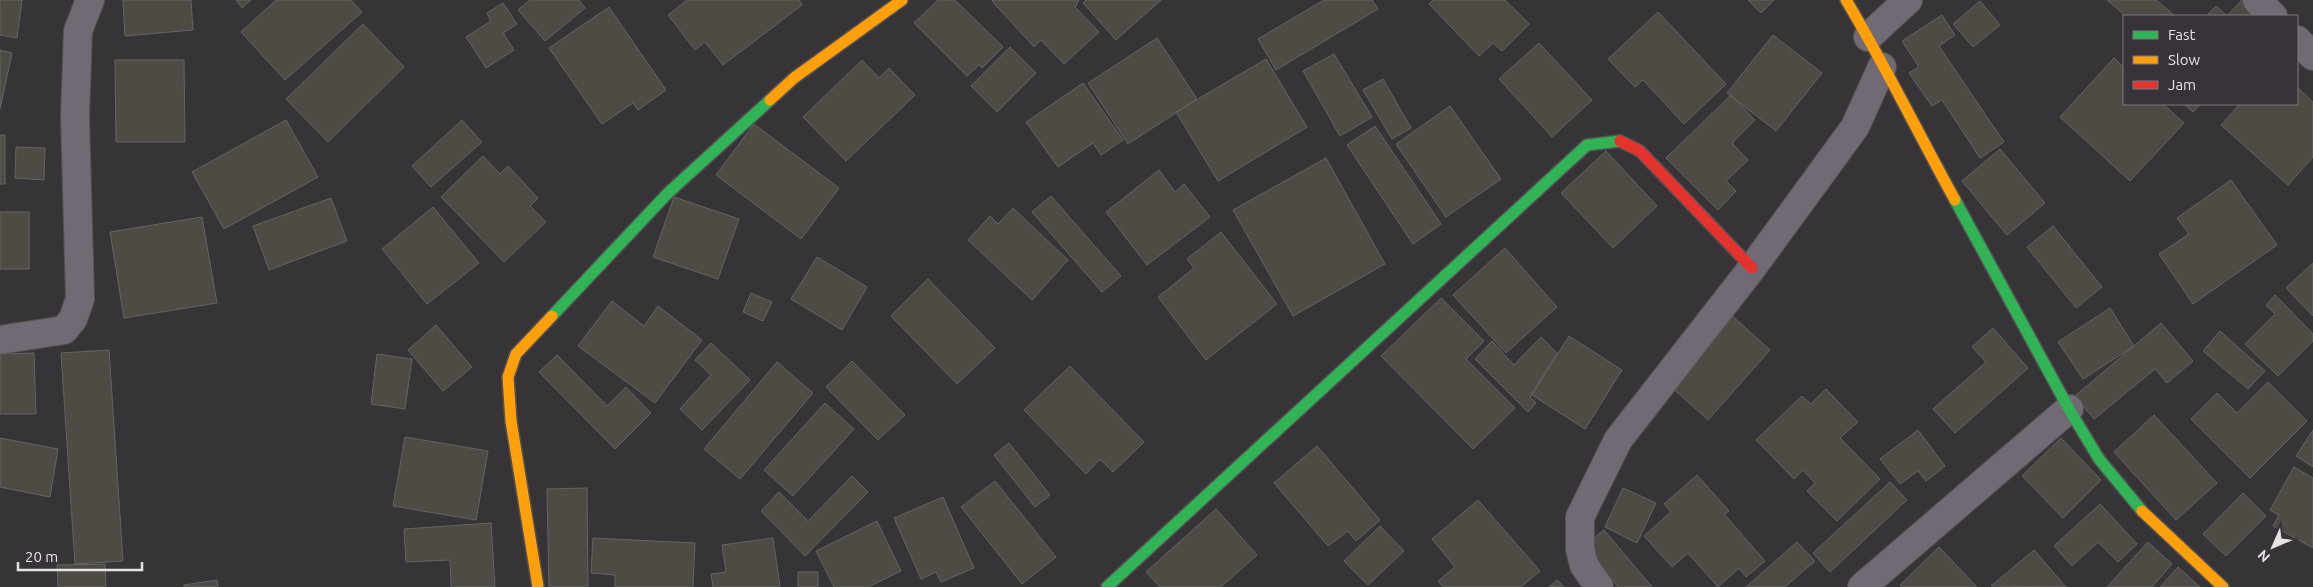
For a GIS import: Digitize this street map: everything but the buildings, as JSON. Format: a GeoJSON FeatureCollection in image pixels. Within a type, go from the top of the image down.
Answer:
{"type":"FeatureCollection","features":[{"type":"Feature","properties":{"kind":"street"},"geometry":{"type":"LineString","coordinates":[[0,340],[64,330],[73,319],[80,299],[75,116],[78,31],[90,0]]}},
{"type":"Feature","properties":{"kind":"street"},"geometry":{"type":"LineString","coordinates":[[538,587],[511,421],[508,377],[516,354],[668,193],[794,78],[902,0]]}},
{"type":"Feature","properties":{"kind":"street"},"geometry":{"type":"LineString","coordinates":[[1846,0],[1868,37],[1882,67],[2069,409],[2099,459],[2138,507],[2222,587]]}},
{"type":"Feature","properties":{"kind":"street"},"geometry":{"type":"LineString","coordinates":[[1868,37],[1908,0]]}},
{"type":"Feature","properties":{"kind":"street"},"geometry":{"type":"LineString","coordinates":[[2257,0],[2272,15]]}},
{"type":"Feature","properties":{"kind":"street"},"geometry":{"type":"LineString","coordinates":[[2298,41],[2313,56]]}},
{"type":"Feature","properties":{"kind":"street"},"geometry":{"type":"LineString","coordinates":[[1599,587],[1584,565],[1580,549],[1580,517],[1618,440],[1752,268],[1855,127],[1882,67]]}},
{"type":"Feature","properties":{"kind":"street"},"geometry":{"type":"LineString","coordinates":[[1107,587],[1587,145],[1618,140],[1640,151],[1752,268]]}},
{"type":"Feature","properties":{"kind":"street"},"geometry":{"type":"LineString","coordinates":[[1862,587],[2069,409]]}},
{"type":"Feature","properties":{"kind":"traffic: fast"},"geometry":{"type":"LineString","coordinates":[[552,316],[668,193],[770,100]]}},
{"type":"Feature","properties":{"kind":"traffic: fast"},"geometry":{"type":"LineString","coordinates":[[1107,587],[1587,145],[1620,141]]}},
{"type":"Feature","properties":{"kind":"traffic: fast"},"geometry":{"type":"LineString","coordinates":[[1955,200],[2069,409],[2099,459],[2142,511]]}},
{"type":"Feature","properties":{"kind":"traffic: slow"},"geometry":{"type":"LineString","coordinates":[[770,100],[794,78],[902,0]]}},
{"type":"Feature","properties":{"kind":"traffic: slow"},"geometry":{"type":"LineString","coordinates":[[1846,0],[1955,200]]}},
{"type":"Feature","properties":{"kind":"traffic: slow"},"geometry":{"type":"LineString","coordinates":[[538,587],[511,421],[508,377],[516,354],[552,316]]}},
{"type":"Feature","properties":{"kind":"traffic: slow"},"geometry":{"type":"LineString","coordinates":[[2142,511],[2223,587]]}},
{"type":"Feature","properties":{"kind":"traffic: jam"},"geometry":{"type":"LineString","coordinates":[[1620,141],[1640,151],[1752,268]]}}]}
